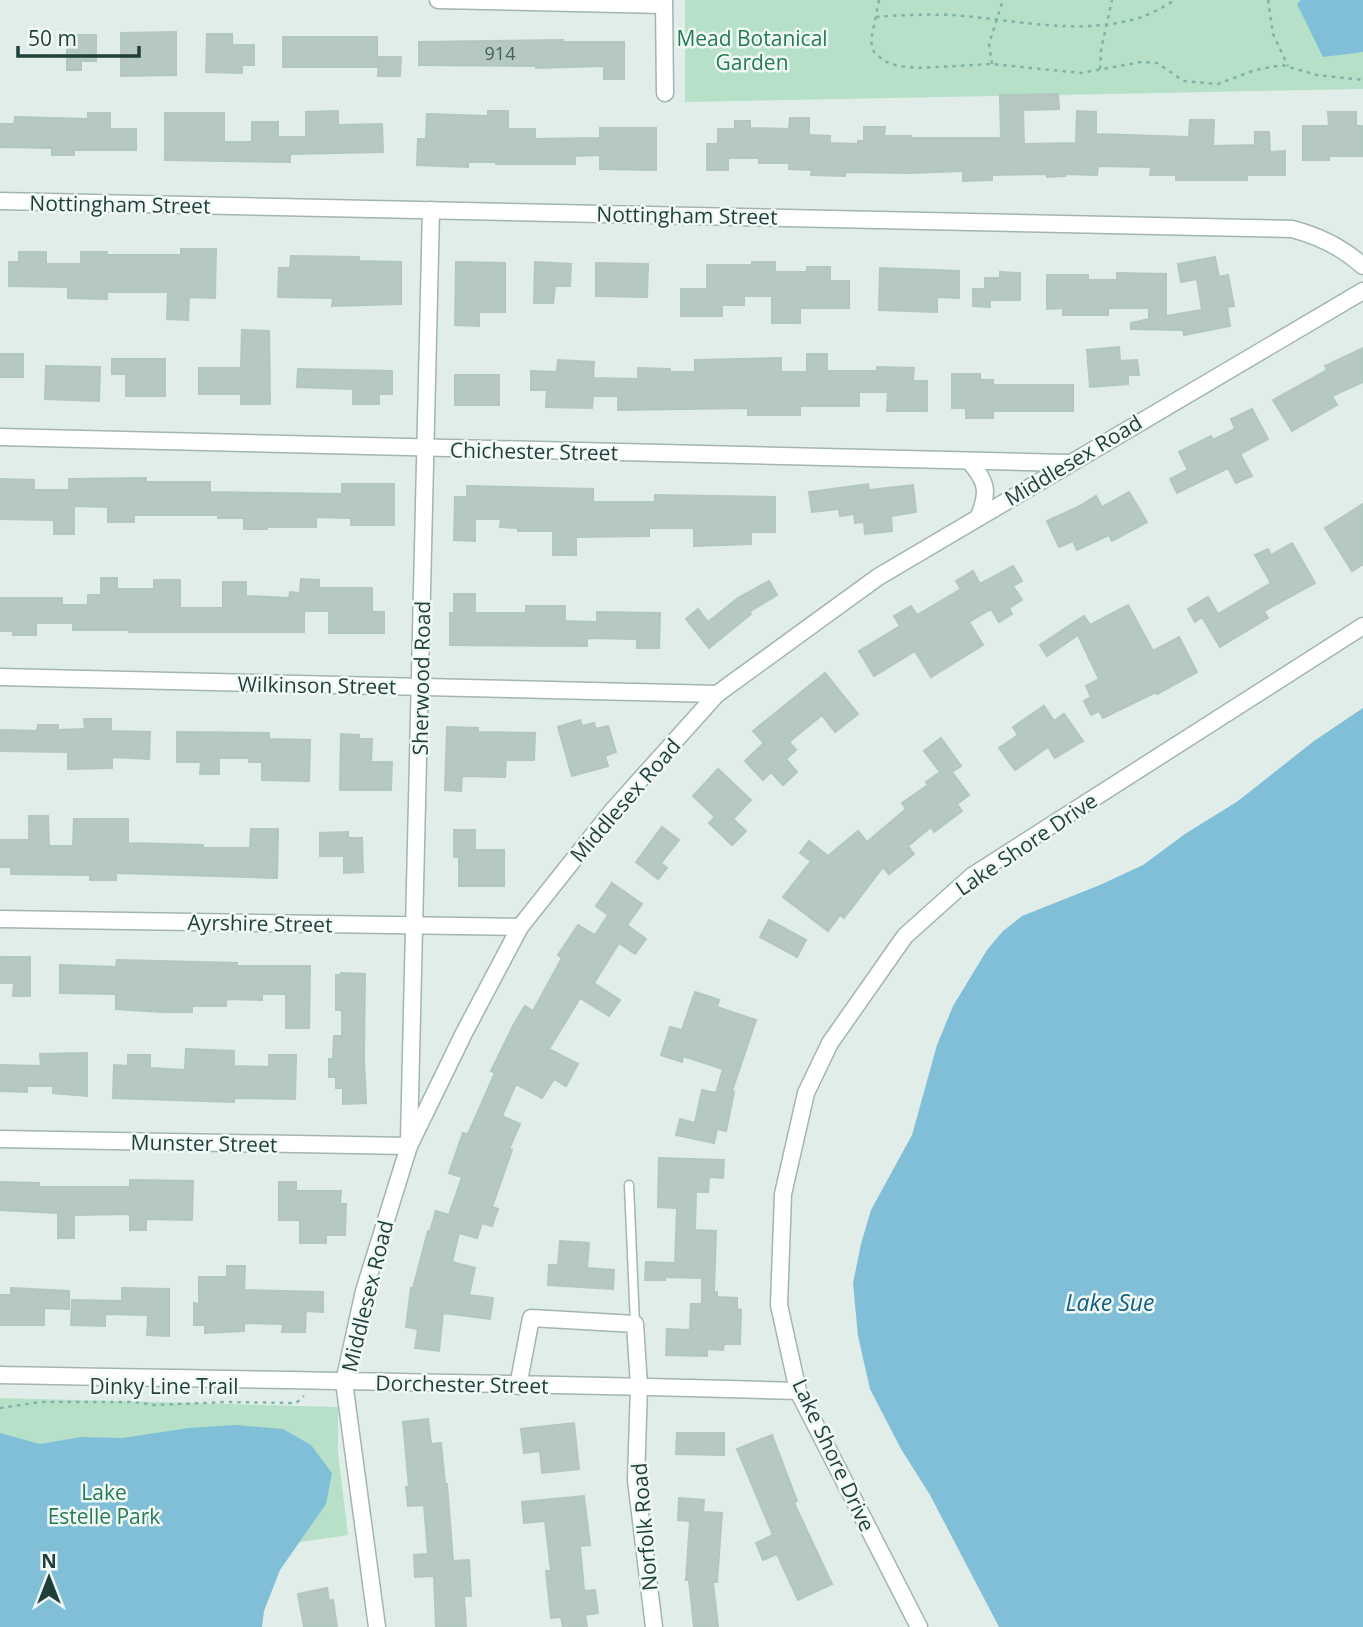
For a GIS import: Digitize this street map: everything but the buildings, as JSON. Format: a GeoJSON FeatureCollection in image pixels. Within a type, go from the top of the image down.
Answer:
{"type":"FeatureCollection","features":[{"type":"Feature","properties":{"kind":"street"},"geometry":{"type":"LineString","coordinates":[[438,0],[664,2],[665,93]]}},
{"type":"Feature","properties":{"kind":"street","name":"Nottingham Street"},"geometry":{"type":"LineString","coordinates":[[0,201],[1292,229],[1321,237],[1363,266]]}},
{"type":"Feature","properties":{"kind":"street","name":"Sherwood Road"},"geometry":{"type":"LineString","coordinates":[[409,1146],[431,210]]}},
{"type":"Feature","properties":{"kind":"street","name":"Middlesex Road"},"geometry":{"type":"LineString","coordinates":[[377,1627],[345,1381],[364,1291],[409,1146],[520,927],[613,810],[717,694],[878,577],[1363,291]]}},
{"type":"Feature","properties":{"kind":"street","name":"Chichester Street"},"geometry":{"type":"LineString","coordinates":[[0,438],[1068,463]]}},
{"type":"Feature","properties":{"kind":"street"},"geometry":{"type":"LineString","coordinates":[[969,461],[981,474],[985,484],[986,500],[979,516]]}},
{"type":"Feature","properties":{"kind":"street","name":"Lake Shore Drive"},"geometry":{"type":"LineString","coordinates":[[919,1627],[799,1391],[779,1305],[783,1194],[806,1093],[830,1043],[905,936],[972,876],[1363,626]]}},
{"type":"Feature","properties":{"kind":"street","name":"Wilkinson Street"},"geometry":{"type":"LineString","coordinates":[[0,677],[717,694]]}},
{"type":"Feature","properties":{"kind":"street","name":"Ayrshire Street"},"geometry":{"type":"LineString","coordinates":[[0,919],[520,927]]}},
{"type":"Feature","properties":{"kind":"street","name":"Munster Street"},"geometry":{"type":"LineString","coordinates":[[0,1139],[409,1146]]}},
{"type":"Feature","properties":{"kind":"street"},"geometry":{"type":"LineString","coordinates":[[517,1386],[531,1318],[635,1324]]}},
{"type":"Feature","properties":{"kind":"street","name":"Norfolk Road"},"geometry":{"type":"LineString","coordinates":[[635,1324],[639,1385],[636,1479],[654,1627]]}},
{"type":"Feature","properties":{"kind":"street","name":"Dorchester Street"},"geometry":{"type":"LineString","coordinates":[[0,1375],[517,1386],[639,1385],[799,1391]]}},
{"type":"Feature","properties":{"kind":"lane"},"geometry":{"type":"LineString","coordinates":[[629,1185],[635,1324]]}},
{"type":"Feature","properties":{"kind":"path"},"geometry":{"type":"LineString","coordinates":[[879,0],[871,41],[874,52],[884,61],[918,68],[992,64],[1069,73],[1141,62],[1157,63],[1184,81],[1217,84],[1255,70],[1282,65],[1317,75],[1363,80]]}},
{"type":"Feature","properties":{"kind":"path"},"geometry":{"type":"LineString","coordinates":[[992,64],[989,44],[1003,0]]}},
{"type":"Feature","properties":{"kind":"path"},"geometry":{"type":"LineString","coordinates":[[1100,69],[1112,0]]}},
{"type":"Feature","properties":{"kind":"path"},"geometry":{"type":"LineString","coordinates":[[876,16],[952,15],[1061,25],[1107,24],[1143,17],[1175,0]]}},
{"type":"Feature","properties":{"kind":"path"},"geometry":{"type":"LineString","coordinates":[[1268,0],[1273,34],[1289,67]]}},
{"type":"Feature","properties":{"kind":"path","name":"Dinky Line Trail"},"geometry":{"type":"LineString","coordinates":[[0,1408],[40,1402],[133,1402],[154,1405],[225,1402],[296,1404],[319,1381]]}},
{"type":"Feature","properties":{"kind":"green space","name":"Mead Botanical Garden"},"geometry":{"type":"Polygon","coordinates":[[[685,0],[1363,0],[1363,89],[685,102],[685,0]]]}},
{"type":"Feature","properties":{"kind":"green space","name":"Lake Estelle Park"},"geometry":{"type":"Polygon","coordinates":[[[0,1398],[338,1407],[338,1453],[348,1535],[192,1558],[0,1627],[0,1398]]]}},
{"type":"Feature","properties":{"kind":"water"},"geometry":{"type":"Polygon","coordinates":[[[1301,0],[1363,0],[1363,52],[1323,57],[1297,4],[1301,0]]]}},
{"type":"Feature","properties":{"kind":"water","name":"Lake Sue"},"geometry":{"type":"Polygon","coordinates":[[[1363,708],[1363,1627],[999,1627],[930,1495],[901,1449],[870,1389],[858,1336],[853,1283],[871,1210],[912,1135],[937,1045],[953,1006],[987,950],[1003,931],[1022,916],[1143,865],[1185,834],[1238,801],[1314,741],[1363,708]]]}},
{"type":"Feature","properties":{"kind":"water","name":"Lake Estelle Park"},"geometry":{"type":"Polygon","coordinates":[[[235,1425],[283,1429],[311,1445],[332,1473],[326,1504],[280,1570],[264,1611],[262,1627],[0,1627],[0,1433],[40,1444],[81,1437],[122,1438],[189,1428],[235,1425]]]}}]}
